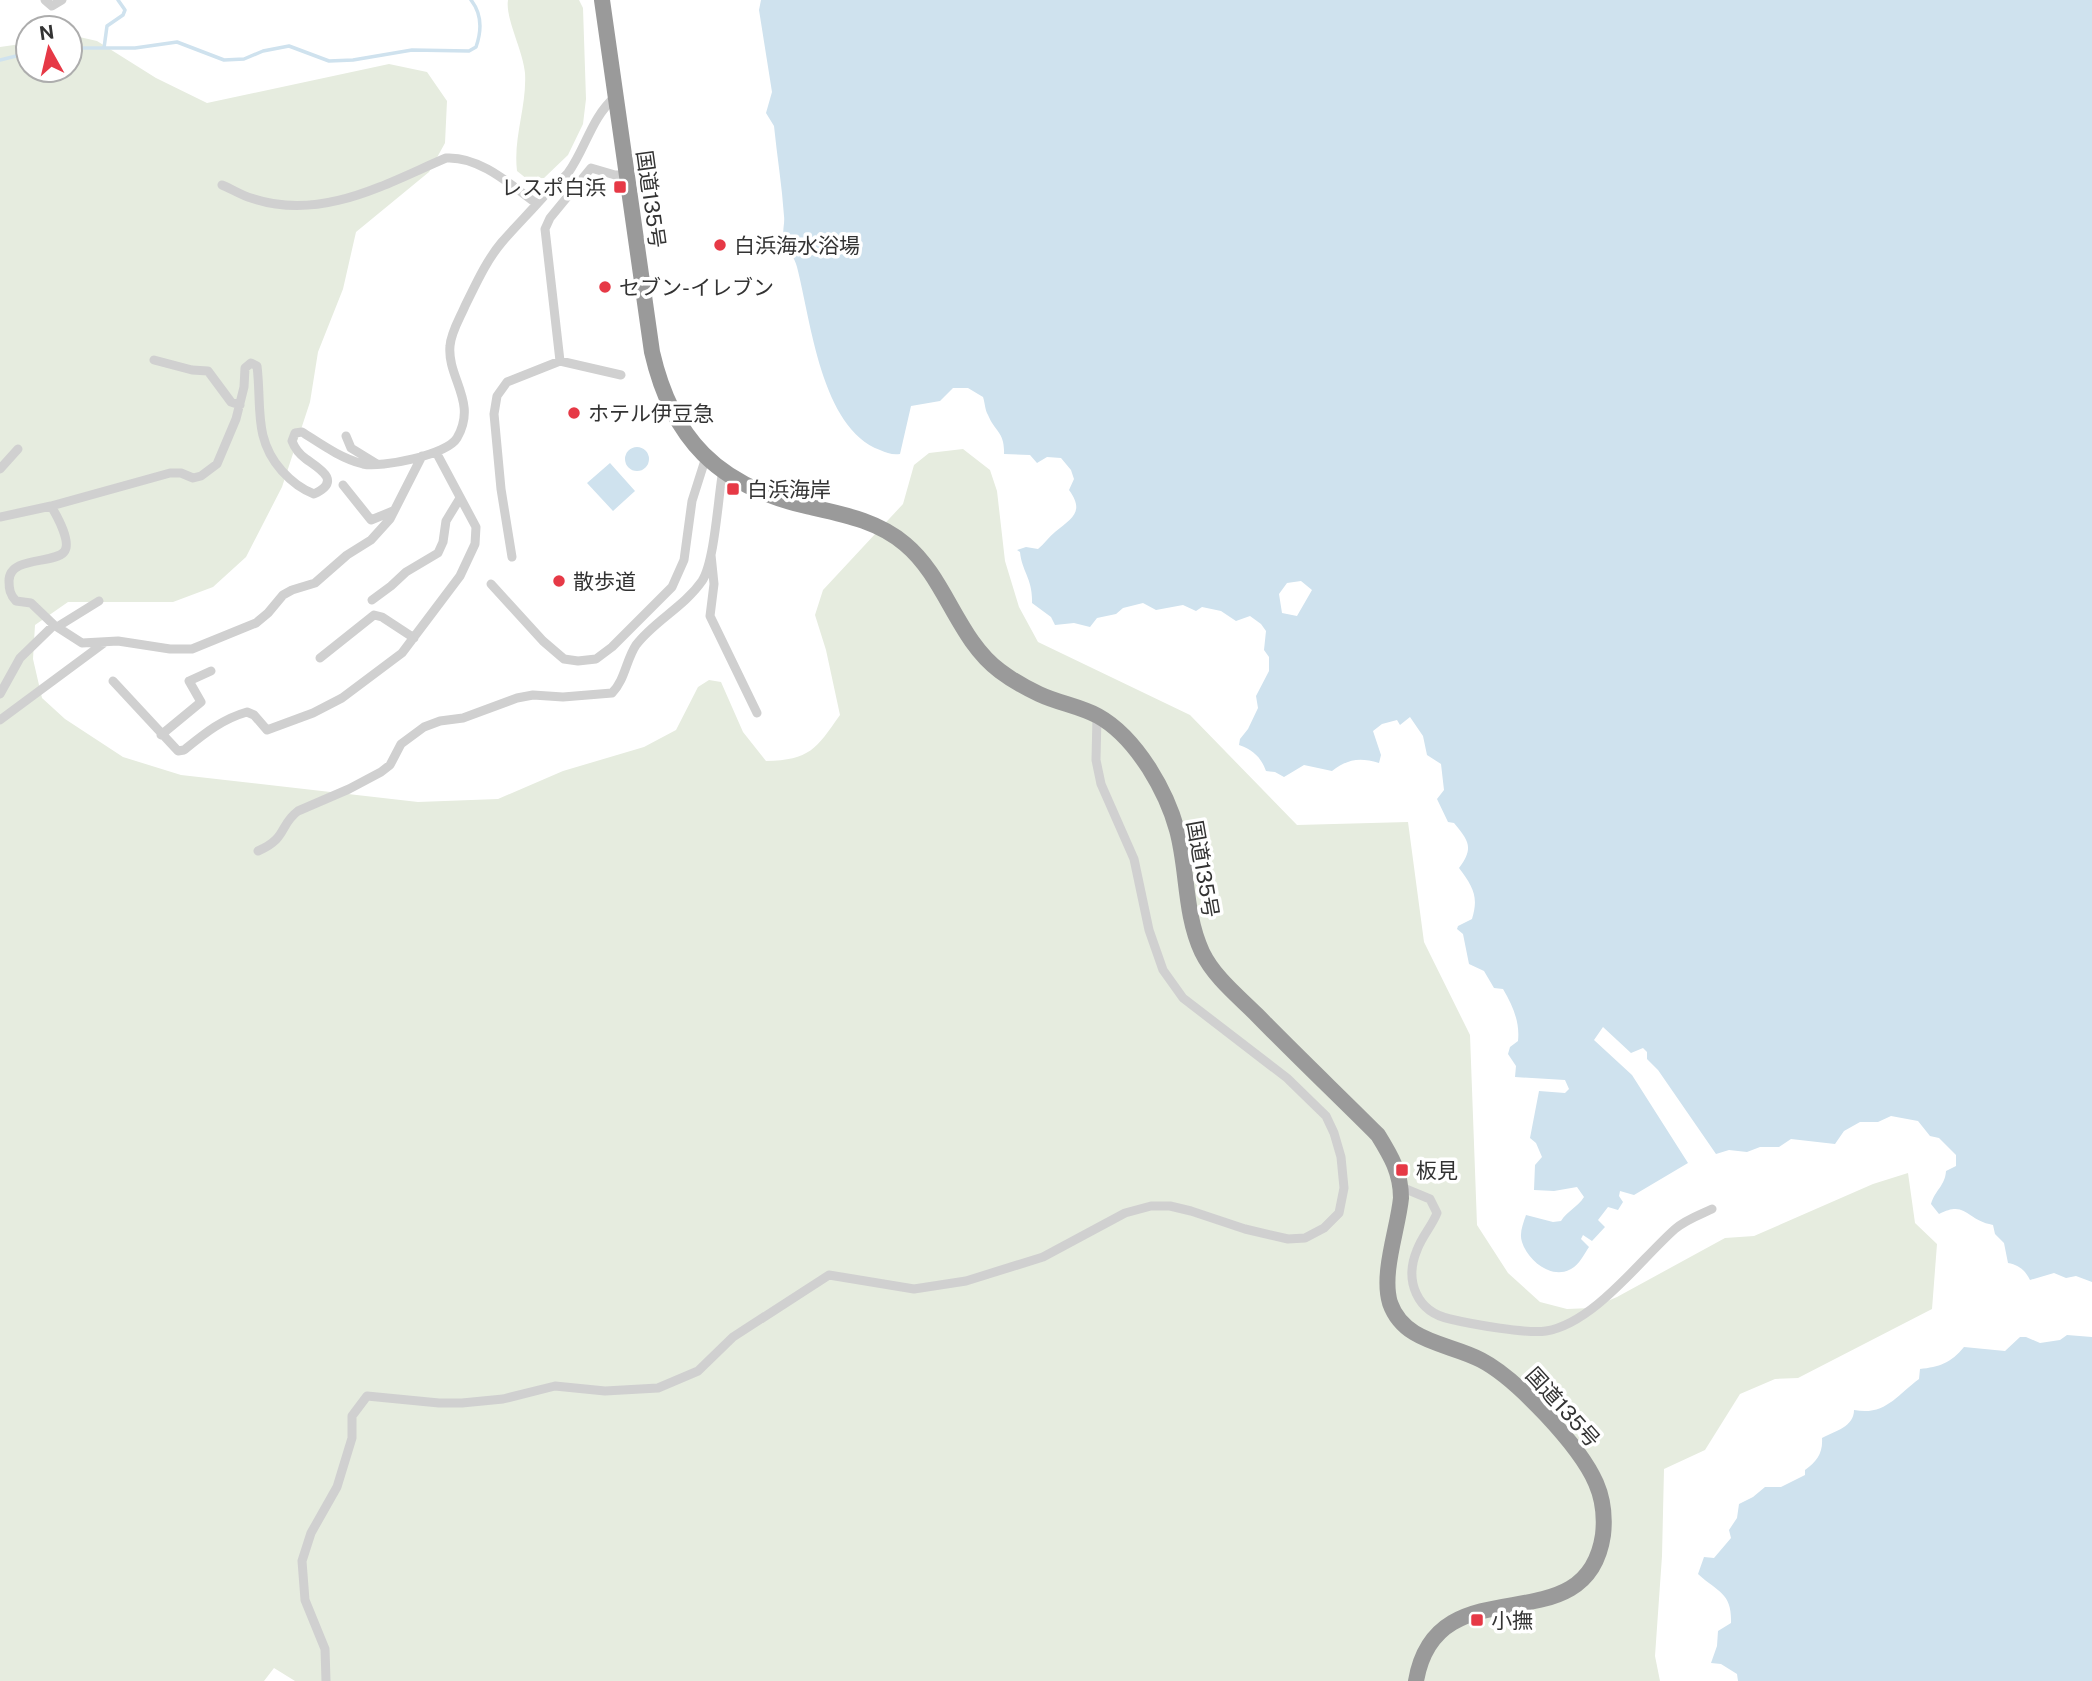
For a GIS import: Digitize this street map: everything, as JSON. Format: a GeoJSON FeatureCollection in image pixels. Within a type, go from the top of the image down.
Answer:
{"type":"FeatureCollection","features":[{"type":"Feature","properties":{"kind":"highway","name":"国道135号"},"geometry":{"type":"LineString","coordinates":[[602,0],[649,330],[660,384],[675,418],[706,457],[756,491],[866,521],[887,530],[915,554],[982,653],[999,670],[1040,694],[1097,716],[1131,744],[1148,766],[1165,796],[1177,832],[1192,930],[1210,968],[1378,1135],[1394,1161],[1401,1187],[1399,1220],[1388,1275],[1390,1302],[1399,1319],[1429,1342],[1479,1359],[1500,1371],[1527,1394],[1586,1462],[1601,1498],[1604,1519],[1602,1537],[1594,1560],[1584,1577],[1569,1590],[1555,1597],[1480,1610],[1453,1622],[1432,1640],[1421,1659],[1416,1681]]}},
{"type":"Feature","properties":{"kind":"street"},"geometry":{"type":"LineString","coordinates":[[45,0],[52,6],[62,0]]}},
{"type":"Feature","properties":{"kind":"street"},"geometry":{"type":"LineString","coordinates":[[0,517],[51,506],[170,473],[181,473],[193,478],[201,476],[217,464],[236,419],[247,364],[254,364],[258,378],[264,446],[287,477],[308,492],[314,494],[323,490],[327,478],[323,470],[295,450],[292,441],[295,433],[302,432],[329,450],[364,465],[422,456],[450,445],[457,439],[464,411],[463,396],[452,362],[450,346],[453,332],[488,263],[501,244],[569,172],[595,120],[615,97]]}},
{"type":"Feature","properties":{"kind":"street"},"geometry":{"type":"LineString","coordinates":[[222,185],[253,199],[291,205],[323,205],[360,196],[446,158],[459,157],[500,177],[537,204]]}},
{"type":"Feature","properties":{"kind":"street"},"geometry":{"type":"LineString","coordinates":[[560,361],[545,229],[550,218],[591,168],[615,175],[627,175]]}},
{"type":"Feature","properties":{"kind":"street"},"geometry":{"type":"LineString","coordinates":[[154,360],[192,370],[208,371],[231,402],[240,405]]}},
{"type":"Feature","properties":{"kind":"street"},"geometry":{"type":"LineString","coordinates":[[512,557],[501,489],[494,404],[497,396],[508,382],[560,361],[621,375]]}},
{"type":"Feature","properties":{"kind":"street"},"geometry":{"type":"LineString","coordinates":[[346,436],[351,448],[378,464]]}},
{"type":"Feature","properties":{"kind":"street"},"geometry":{"type":"LineString","coordinates":[[0,469],[18,449]]}},
{"type":"Feature","properties":{"kind":"street"},"geometry":{"type":"LineString","coordinates":[[113,681],[178,751],[184,750],[215,725],[247,712],[254,715],[267,730],[342,698],[402,653],[460,576],[475,544],[477,527],[436,452]]}},
{"type":"Feature","properties":{"kind":"street"},"geometry":{"type":"LineString","coordinates":[[51,506],[62,526],[66,550],[62,555],[25,564],[13,570],[9,577],[10,595],[16,601],[31,603],[55,626],[82,643],[118,641],[170,649],[191,649],[256,623],[283,595],[315,583],[347,555],[371,540],[393,511],[422,456]]}},
{"type":"Feature","properties":{"kind":"street"},"geometry":{"type":"LineString","coordinates":[[491,584],[543,641],[564,659],[596,659],[612,647],[672,587],[684,560],[692,501],[706,457]]}},
{"type":"Feature","properties":{"kind":"street"},"geometry":{"type":"LineString","coordinates":[[258,851],[277,842],[298,811],[382,772],[390,765],[401,744],[424,727],[469,716],[517,698],[533,695],[563,697],[612,693],[621,680],[637,644],[669,616],[701,582],[710,552],[723,470]]}},
{"type":"Feature","properties":{"kind":"street"},"geometry":{"type":"LineString","coordinates":[[343,485],[371,520],[393,511]]}},
{"type":"Feature","properties":{"kind":"street"},"geometry":{"type":"LineString","coordinates":[[372,600],[406,572],[438,553],[443,542],[446,521],[460,498]]}},
{"type":"Feature","properties":{"kind":"street"},"geometry":{"type":"LineString","coordinates":[[710,552],[714,584],[710,615],[757,713]]}},
{"type":"Feature","properties":{"kind":"street"},"geometry":{"type":"LineString","coordinates":[[0,694],[20,658],[55,626],[99,601]]}},
{"type":"Feature","properties":{"kind":"street"},"geometry":{"type":"LineString","coordinates":[[320,658],[374,615],[382,617],[414,638]]}},
{"type":"Feature","properties":{"kind":"street"},"geometry":{"type":"LineString","coordinates":[[0,720],[104,643]]}},
{"type":"Feature","properties":{"kind":"street"},"geometry":{"type":"LineString","coordinates":[[161,734],[201,702],[189,681],[211,671]]}},
{"type":"Feature","properties":{"kind":"street"},"geometry":{"type":"LineString","coordinates":[[326,1681],[325,1649],[305,1600],[302,1561],[311,1533],[337,1487],[352,1438],[352,1416],[367,1396],[450,1403],[503,1399],[555,1386],[605,1391],[658,1388],[698,1371],[733,1337],[829,1275],[914,1289],[966,1281],[1043,1257],[1125,1213],[1151,1206],[1191,1210],[1287,1240],[1304,1238],[1324,1228],[1339,1213],[1344,1188],[1341,1157],[1326,1116],[1287,1078],[1183,998],[1163,970],[1149,930],[1134,859],[1101,784],[1096,760],[1097,716]]}},
{"type":"Feature","properties":{"kind":"street"},"geometry":{"type":"LineString","coordinates":[[1401,1187],[1430,1199],[1437,1213],[1413,1261],[1412,1280],[1418,1299],[1426,1309],[1438,1317],[1458,1321],[1545,1331],[1586,1312],[1626,1279],[1676,1228],[1712,1209]]}},
{"type":"Feature","properties":{"kind":"shaded area"},"geometry":{"type":"Polygon","coordinates":[[[508,0],[579,0],[583,8],[586,99],[583,124],[568,155],[544,178],[527,179],[517,171],[525,73],[509,16],[508,0]]]}},
{"type":"Feature","properties":{"kind":"shaded area"},"geometry":{"type":"Polygon","coordinates":[[[84,38],[97,41],[156,78],[207,103],[389,64],[427,72],[447,101],[445,143],[429,172],[356,232],[343,289],[318,352],[310,402],[282,487],[246,557],[213,587],[173,602],[68,602],[35,625],[33,659],[42,698],[65,719],[123,757],[181,775],[418,802],[498,799],[563,771],[644,747],[676,730],[698,687],[709,680],[721,682],[743,732],[766,761],[802,755],[818,744],[840,715],[826,650],[815,615],[823,590],[903,504],[914,465],[929,453],[963,449],[990,470],[997,491],[1005,561],[1019,607],[1038,642],[1190,715],[1297,825],[1408,822],[1424,942],[1470,1035],[1477,1225],[1508,1273],[1540,1302],[1567,1309],[1591,1308],[1617,1297],[1725,1238],[1754,1236],[1873,1184],[1908,1173],[1915,1223],[1937,1244],[1932,1309],[1798,1378],[1775,1379],[1740,1394],[1705,1450],[1664,1469],[1662,1556],[1655,1656],[1660,1681],[295,1681],[274,1668],[264,1681],[0,1681],[0,47],[14,45],[14,84],[84,84],[84,38]]]}},
{"type":"Feature","properties":{"kind":"water"},"geometry":{"type":"Polygon","coordinates":[[[761,0],[2092,0],[2092,1282],[2076,1276],[2066,1278],[2054,1273],[2030,1280],[2021,1268],[2008,1263],[2004,1243],[1995,1234],[1993,1225],[1961,1210],[1948,1210],[1939,1214],[1931,1204],[1944,1181],[1946,1171],[1956,1166],[1956,1155],[1939,1138],[1930,1136],[1918,1121],[1891,1116],[1878,1122],[1860,1122],[1844,1131],[1835,1144],[1791,1139],[1779,1147],[1760,1147],[1747,1152],[1729,1150],[1716,1154],[1658,1070],[1647,1059],[1647,1052],[1643,1048],[1631,1053],[1603,1027],[1594,1040],[1632,1075],[1688,1163],[1634,1195],[1620,1191],[1619,1196],[1623,1202],[1618,1210],[1608,1207],[1598,1220],[1605,1227],[1592,1241],[1583,1235],[1581,1239],[1589,1247],[1571,1269],[1556,1272],[1535,1262],[1521,1239],[1526,1215],[1553,1222],[1561,1221],[1584,1197],[1577,1187],[1554,1191],[1534,1190],[1535,1165],[1542,1157],[1536,1143],[1530,1138],[1539,1091],[1565,1093],[1569,1089],[1565,1080],[1515,1077],[1516,1066],[1508,1054],[1510,1047],[1518,1041],[1513,1008],[1503,989],[1494,988],[1484,971],[1469,964],[1463,934],[1457,929],[1472,919],[1475,904],[1473,892],[1459,868],[1467,855],[1468,845],[1454,823],[1448,822],[1437,799],[1444,790],[1441,764],[1427,755],[1423,736],[1410,717],[1400,725],[1397,720],[1382,724],[1373,731],[1381,755],[1379,763],[1354,760],[1332,771],[1304,765],[1284,777],[1266,771],[1256,755],[1239,745],[1258,708],[1256,696],[1269,671],[1269,657],[1264,650],[1266,631],[1250,616],[1236,621],[1221,611],[1202,607],[1196,611],[1183,605],[1156,610],[1143,603],[1097,618],[1090,627],[1074,623],[1055,625],[1051,617],[1032,603],[1029,582],[1020,552],[1017,550],[1026,547],[1038,549],[1074,514],[1076,504],[1069,490],[1074,479],[1071,470],[1061,458],[1047,457],[1037,463],[1030,455],[1004,454],[1003,441],[987,413],[983,397],[968,388],[953,388],[940,401],[911,406],[900,454],[883,451],[860,438],[844,420],[832,397],[814,343],[797,267],[784,238],[774,126],[766,113],[772,92],[759,10],[761,0]],[[1301,581],[1287,583],[1279,594],[1282,613],[1297,616],[1312,590],[1301,581]]]}},
{"type":"Feature","properties":{"kind":"water"},"geometry":{"type":"Polygon","coordinates":[[[637,447],[648,454],[649,459],[642,470],[637,471],[626,464],[625,459],[632,448],[637,447]]]}},
{"type":"Feature","properties":{"kind":"water"},"geometry":{"type":"Polygon","coordinates":[[[610,463],[635,491],[613,511],[587,483],[610,463]]]}},
{"type":"Feature","properties":{"kind":"water"},"geometry":{"type":"Polygon","coordinates":[[[2067,1335],[2092,1337],[2092,1681],[1738,1681],[1737,1674],[1721,1664],[1711,1663],[1717,1646],[1718,1631],[1731,1623],[1731,1613],[1723,1594],[1698,1574],[1704,1557],[1714,1558],[1731,1538],[1729,1530],[1737,1518],[1739,1504],[1765,1487],[1781,1487],[1805,1475],[1805,1470],[1820,1452],[1822,1438],[1851,1421],[1854,1410],[1874,1410],[1890,1403],[1919,1379],[1920,1369],[1944,1363],[1964,1347],[2005,1351],[2020,1337],[2040,1343],[2060,1340],[2067,1335]]]}},
{"type":"Feature","properties":{"kind":"waterway"},"geometry":{"type":"LineString","coordinates":[[104,48],[107,26],[123,15],[125,10],[118,0]]}},
{"type":"Feature","properties":{"kind":"waterway"},"geometry":{"type":"LineString","coordinates":[[84,48],[135,48],[177,42],[224,60],[244,59],[263,51],[289,46],[329,61],[353,60],[412,50],[469,51],[476,47],[480,28],[479,17],[471,0]]}},
{"type":"Feature","properties":{"kind":"waterway"},"geometry":{"type":"LineString","coordinates":[[0,60],[14,56]]}},
{"type":"Feature","properties":{"kind":"place","name":"レスポ白浜"},"geometry":{"type":"Point","coordinates":[620,187]}},
{"type":"Feature","properties":{"kind":"place","name":"白浜海水浴場"},"geometry":{"type":"Point","coordinates":[720,245]}},
{"type":"Feature","properties":{"kind":"place","name":"セブン-イレブン"},"geometry":{"type":"Point","coordinates":[605,287]}},
{"type":"Feature","properties":{"kind":"place","name":"ホテル伊豆急"},"geometry":{"type":"Point","coordinates":[574,413]}},
{"type":"Feature","properties":{"kind":"place","name":"白浜海岸"},"geometry":{"type":"Point","coordinates":[733,489]}},
{"type":"Feature","properties":{"kind":"place","name":"散歩道"},"geometry":{"type":"Point","coordinates":[559,581]}},
{"type":"Feature","properties":{"kind":"place","name":"板見"},"geometry":{"type":"Point","coordinates":[1402,1170]}},
{"type":"Feature","properties":{"kind":"place","name":"小撫"},"geometry":{"type":"Point","coordinates":[1477,1620]}}]}
